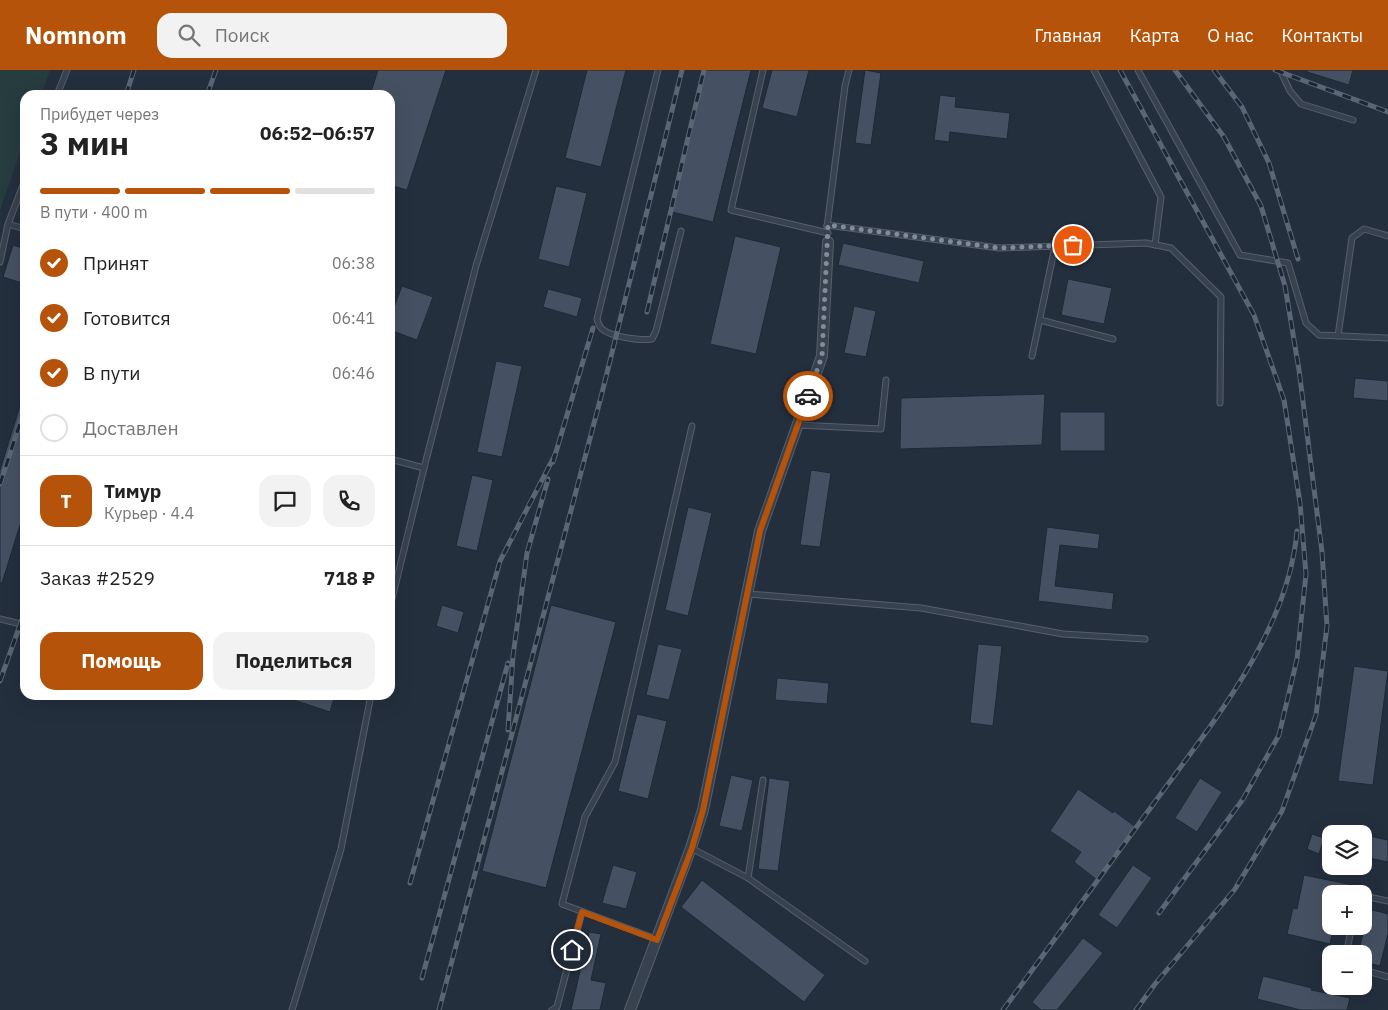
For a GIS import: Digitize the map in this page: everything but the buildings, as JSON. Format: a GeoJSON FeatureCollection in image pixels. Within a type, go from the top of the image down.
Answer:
{"type":"FeatureCollection","features":[{"type":"Feature","properties":{"kind":"street"},"geometry":{"type":"LineString","coordinates":[[630,1010],[692,848],[703,810],[760,531],[822,356],[828,238]]}},
{"type":"Feature","properties":{"kind":"lane"},"geometry":{"type":"LineString","coordinates":[[59,90],[67,70]]}},
{"type":"Feature","properties":{"kind":"lane"},"geometry":{"type":"LineString","coordinates":[[395,587],[476,266],[536,70]]}},
{"type":"Feature","properties":{"kind":"lane"},"geometry":{"type":"LineString","coordinates":[[658,70],[597,319],[600,328],[608,334],[645,340],[652,339],[656,331],[681,232]]}},
{"type":"Feature","properties":{"kind":"lane"},"geometry":{"type":"LineString","coordinates":[[763,70],[731,210],[828,238],[845,86],[849,70]]}},
{"type":"Feature","properties":{"kind":"lane"},"geometry":{"type":"LineString","coordinates":[[1094,70],[1161,197],[1155,245]]}},
{"type":"Feature","properties":{"kind":"lane"},"geometry":{"type":"LineString","coordinates":[[1138,70],[1240,255],[1288,263],[1306,323],[1319,335],[1388,338]]}},
{"type":"Feature","properties":{"kind":"lane"},"geometry":{"type":"LineString","coordinates":[[1280,70],[1290,91],[1301,104],[1353,120]]}},
{"type":"Feature","properties":{"kind":"lane"},"geometry":{"type":"LineString","coordinates":[[0,262],[8,224],[20,193]]}},
{"type":"Feature","properties":{"kind":"lane"},"geometry":{"type":"LineString","coordinates":[[8,224],[20,228]]}},
{"type":"Feature","properties":{"kind":"lane"},"geometry":{"type":"LineString","coordinates":[[828,225],[999,248],[1146,243],[1171,248],[1221,297],[1220,403]]}},
{"type":"Feature","properties":{"kind":"lane"},"geometry":{"type":"LineString","coordinates":[[1338,336],[1352,238],[1364,229],[1388,236]]}},
{"type":"Feature","properties":{"kind":"lane"},"geometry":{"type":"LineString","coordinates":[[1032,356],[1055,246]]}},
{"type":"Feature","properties":{"kind":"lane"},"geometry":{"type":"LineString","coordinates":[[1040,320],[1113,339]]}},
{"type":"Feature","properties":{"kind":"lane"},"geometry":{"type":"LineString","coordinates":[[798,425],[881,429],[886,380]]}},
{"type":"Feature","properties":{"kind":"lane"},"geometry":{"type":"LineString","coordinates":[[657,940],[562,904],[585,817],[615,762],[692,426]]}},
{"type":"Feature","properties":{"kind":"lane"},"geometry":{"type":"LineString","coordinates":[[395,460],[424,468]]}},
{"type":"Feature","properties":{"kind":"lane"},"geometry":{"type":"LineString","coordinates":[[747,594],[922,608],[1063,634],[1145,639]]}},
{"type":"Feature","properties":{"kind":"lane"},"geometry":{"type":"LineString","coordinates":[[0,619],[20,625]]}},
{"type":"Feature","properties":{"kind":"lane"},"geometry":{"type":"LineString","coordinates":[[292,1010],[341,849],[370,700]]}},
{"type":"Feature","properties":{"kind":"lane"},"geometry":{"type":"LineString","coordinates":[[748,878],[763,780]]}},
{"type":"Feature","properties":{"kind":"lane"},"geometry":{"type":"LineString","coordinates":[[692,848],[748,878],[865,961]]}},
{"type":"Feature","properties":{"kind":"lane"},"geometry":{"type":"LineString","coordinates":[[1372,898],[1388,901]]}},
{"type":"Feature","properties":{"kind":"lane"},"geometry":{"type":"LineString","coordinates":[[552,1010],[557,1006],[582,912]]}},
{"type":"Feature","properties":{"kind":"lane"},"geometry":{"type":"LineString","coordinates":[[1372,972],[1388,977]]}},
{"type":"Feature","properties":{"kind":"green space"},"geometry":{"type":"Polygon","coordinates":[[[0,70],[50,70],[43,90],[20,90],[20,153],[0,210],[0,70]]]}},
{"type":"Feature","properties":{"kind":"railway"},"geometry":{"type":"LineString","coordinates":[[128,90],[134,70]]}},
{"type":"Feature","properties":{"kind":"railway"},"geometry":{"type":"LineString","coordinates":[[209,90],[216,70]]}},
{"type":"Feature","properties":{"kind":"railway"},"geometry":{"type":"LineString","coordinates":[[439,1010],[602,393],[682,70]]}},
{"type":"Feature","properties":{"kind":"railway"},"geometry":{"type":"LineString","coordinates":[[647,312],[704,70]]}},
{"type":"Feature","properties":{"kind":"railway"},"geometry":{"type":"LineString","coordinates":[[1120,70],[1254,315],[1284,400],[1300,503],[1306,574],[1297,659],[1279,735],[1243,799],[1159,913]]}},
{"type":"Feature","properties":{"kind":"railway"},"geometry":{"type":"LineString","coordinates":[[1136,1010],[1155,984],[1235,889],[1282,811],[1316,715],[1327,626],[1322,552],[1299,370],[1285,286],[1261,206],[1224,137],[1175,70]]}},
{"type":"Feature","properties":{"kind":"railway"},"geometry":{"type":"LineString","coordinates":[[1214,70],[1242,107],[1269,163],[1298,259]]}},
{"type":"Feature","properties":{"kind":"railway"},"geometry":{"type":"LineString","coordinates":[[1275,70],[1388,112]]}},
{"type":"Feature","properties":{"kind":"railway"},"geometry":{"type":"LineString","coordinates":[[553,462],[593,328]]}},
{"type":"Feature","properties":{"kind":"railway"},"geometry":{"type":"LineString","coordinates":[[0,484],[20,423]]}},
{"type":"Feature","properties":{"kind":"railway"},"geometry":{"type":"LineString","coordinates":[[410,883],[500,561],[555,455]]}},
{"type":"Feature","properties":{"kind":"railway"},"geometry":{"type":"LineString","coordinates":[[508,730],[513,656],[527,553],[548,479]]}},
{"type":"Feature","properties":{"kind":"railway"},"geometry":{"type":"LineString","coordinates":[[1003,1010],[1193,750],[1240,681],[1261,645],[1278,608],[1290,570],[1297,531]]}},
{"type":"Feature","properties":{"kind":"railway"},"geometry":{"type":"LineString","coordinates":[[0,681],[20,625]]}},
{"type":"Feature","properties":{"kind":"railway"},"geometry":{"type":"LineString","coordinates":[[422,978],[508,663]]}},
{"type":"Feature","properties":{"kind":"way so far"},"geometry":{"type":"LineString","coordinates":[[808,396],[822,356],[828,225],[999,248],[1073,245]]}},
{"type":"Feature","properties":{"kind":"route"},"geometry":{"type":"LineString","coordinates":[[572,950],[582,912],[657,940],[692,848],[703,810],[760,531],[808,396]]}}]}
